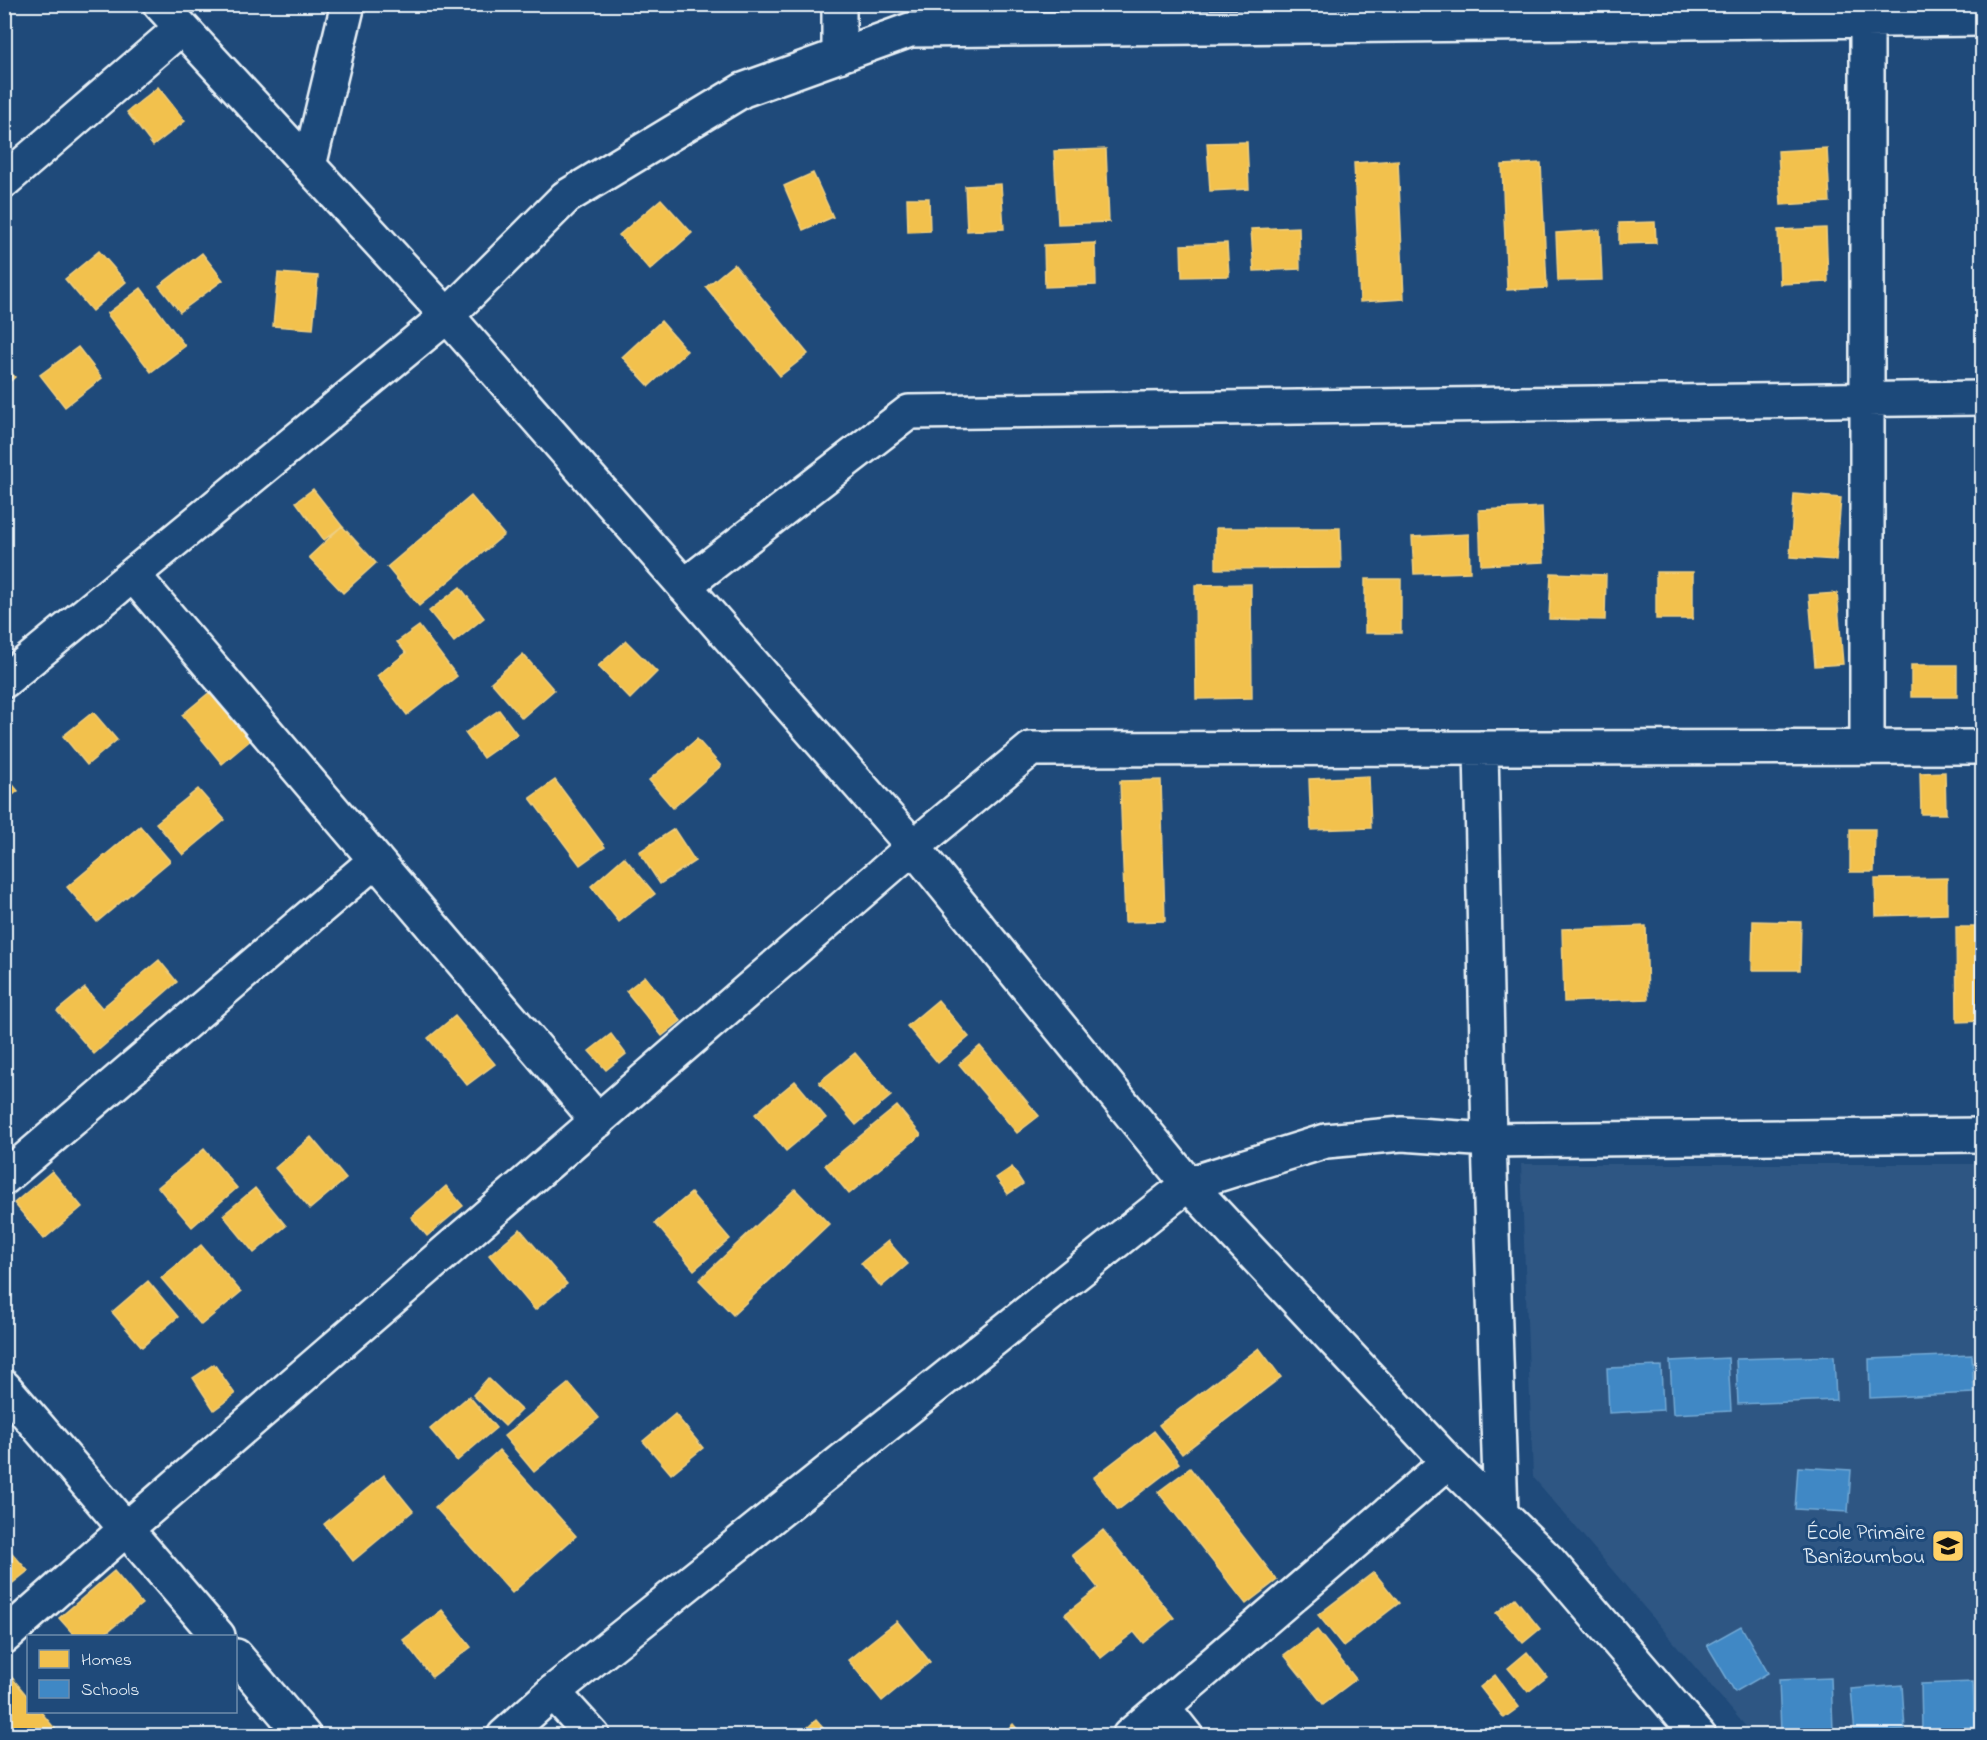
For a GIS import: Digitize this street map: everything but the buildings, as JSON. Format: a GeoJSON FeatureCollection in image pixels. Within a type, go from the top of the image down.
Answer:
{"type":"FeatureCollection","features":[{"type":"Feature","properties":{"kind":"street"},"geometry":{"type":"LineString","coordinates":[[160,4],[447,316],[913,847],[1188,1184],[1448,1462],[1549,1561],[1699,1736]]}},
{"type":"Feature","properties":{"kind":"street"},"geometry":{"type":"LineString","coordinates":[[309,166],[348,4]]}},
{"type":"Feature","properties":{"kind":"street"},"geometry":{"type":"LineString","coordinates":[[839,4],[839,56]]}},
{"type":"Feature","properties":{"kind":"street"},"geometry":{"type":"LineString","coordinates":[[4,681],[447,316],[566,197],[743,90],[910,30],[1492,14],[1847,15],[1983,19]]}},
{"type":"Feature","properties":{"kind":"street"},"geometry":{"type":"LineString","coordinates":[[1847,15],[1867,399],[1867,747]]}},
{"type":"Feature","properties":{"kind":"street"},"geometry":{"type":"LineString","coordinates":[[4,181],[181,28]]}},
{"type":"Feature","properties":{"kind":"street"},"geometry":{"type":"LineString","coordinates":[[684,586],[909,412],[1983,398]]}},
{"type":"Feature","properties":{"kind":"street"},"geometry":{"type":"LineString","coordinates":[[133,575],[598,1120]]}},
{"type":"Feature","properties":{"kind":"street"},"geometry":{"type":"LineString","coordinates":[[4,1636],[913,847],[1031,749],[1983,747]]}},
{"type":"Feature","properties":{"kind":"street"},"geometry":{"type":"LineString","coordinates":[[1481,748],[1489,1140],[1502,1514]]}},
{"type":"Feature","properties":{"kind":"street"},"geometry":{"type":"LineString","coordinates":[[4,1178],[376,860]]}},
{"type":"Feature","properties":{"kind":"street"},"geometry":{"type":"LineString","coordinates":[[504,1736],[553,1692],[1188,1184],[1326,1141],[1402,1134],[1489,1140],[1983,1135]]}},
{"type":"Feature","properties":{"kind":"street"},"geometry":{"type":"LineString","coordinates":[[4,1387],[217,1635]]}},
{"type":"Feature","properties":{"kind":"street"},"geometry":{"type":"LineString","coordinates":[[1129,1736],[1448,1462]]}},
{"type":"Feature","properties":{"kind":"street"},"geometry":{"type":"LineString","coordinates":[[237,1657],[304,1736]]}},
{"type":"Feature","properties":{"kind":"street"},"geometry":{"type":"LineString","coordinates":[[553,1692],[593,1736]]}},
{"type":"Feature","properties":{"kind":"street"},"geometry":{"type":"LineString","coordinates":[[1163,1707],[1186,1736]]}},
{"type":"Feature","properties":{"kind":"shaded area","name":"École Primaire Banizoumbou"},"geometry":{"type":"Polygon","coordinates":[[[1521,1164],[1982,1164],[1982,1735],[1753,1735],[1533,1477],[1521,1164]]]}},
{"type":"Feature","properties":{"kind":"place","name":"École Primaire Banizoumbou"},"geometry":{"type":"Point","coordinates":[1948,1546]}}]}
